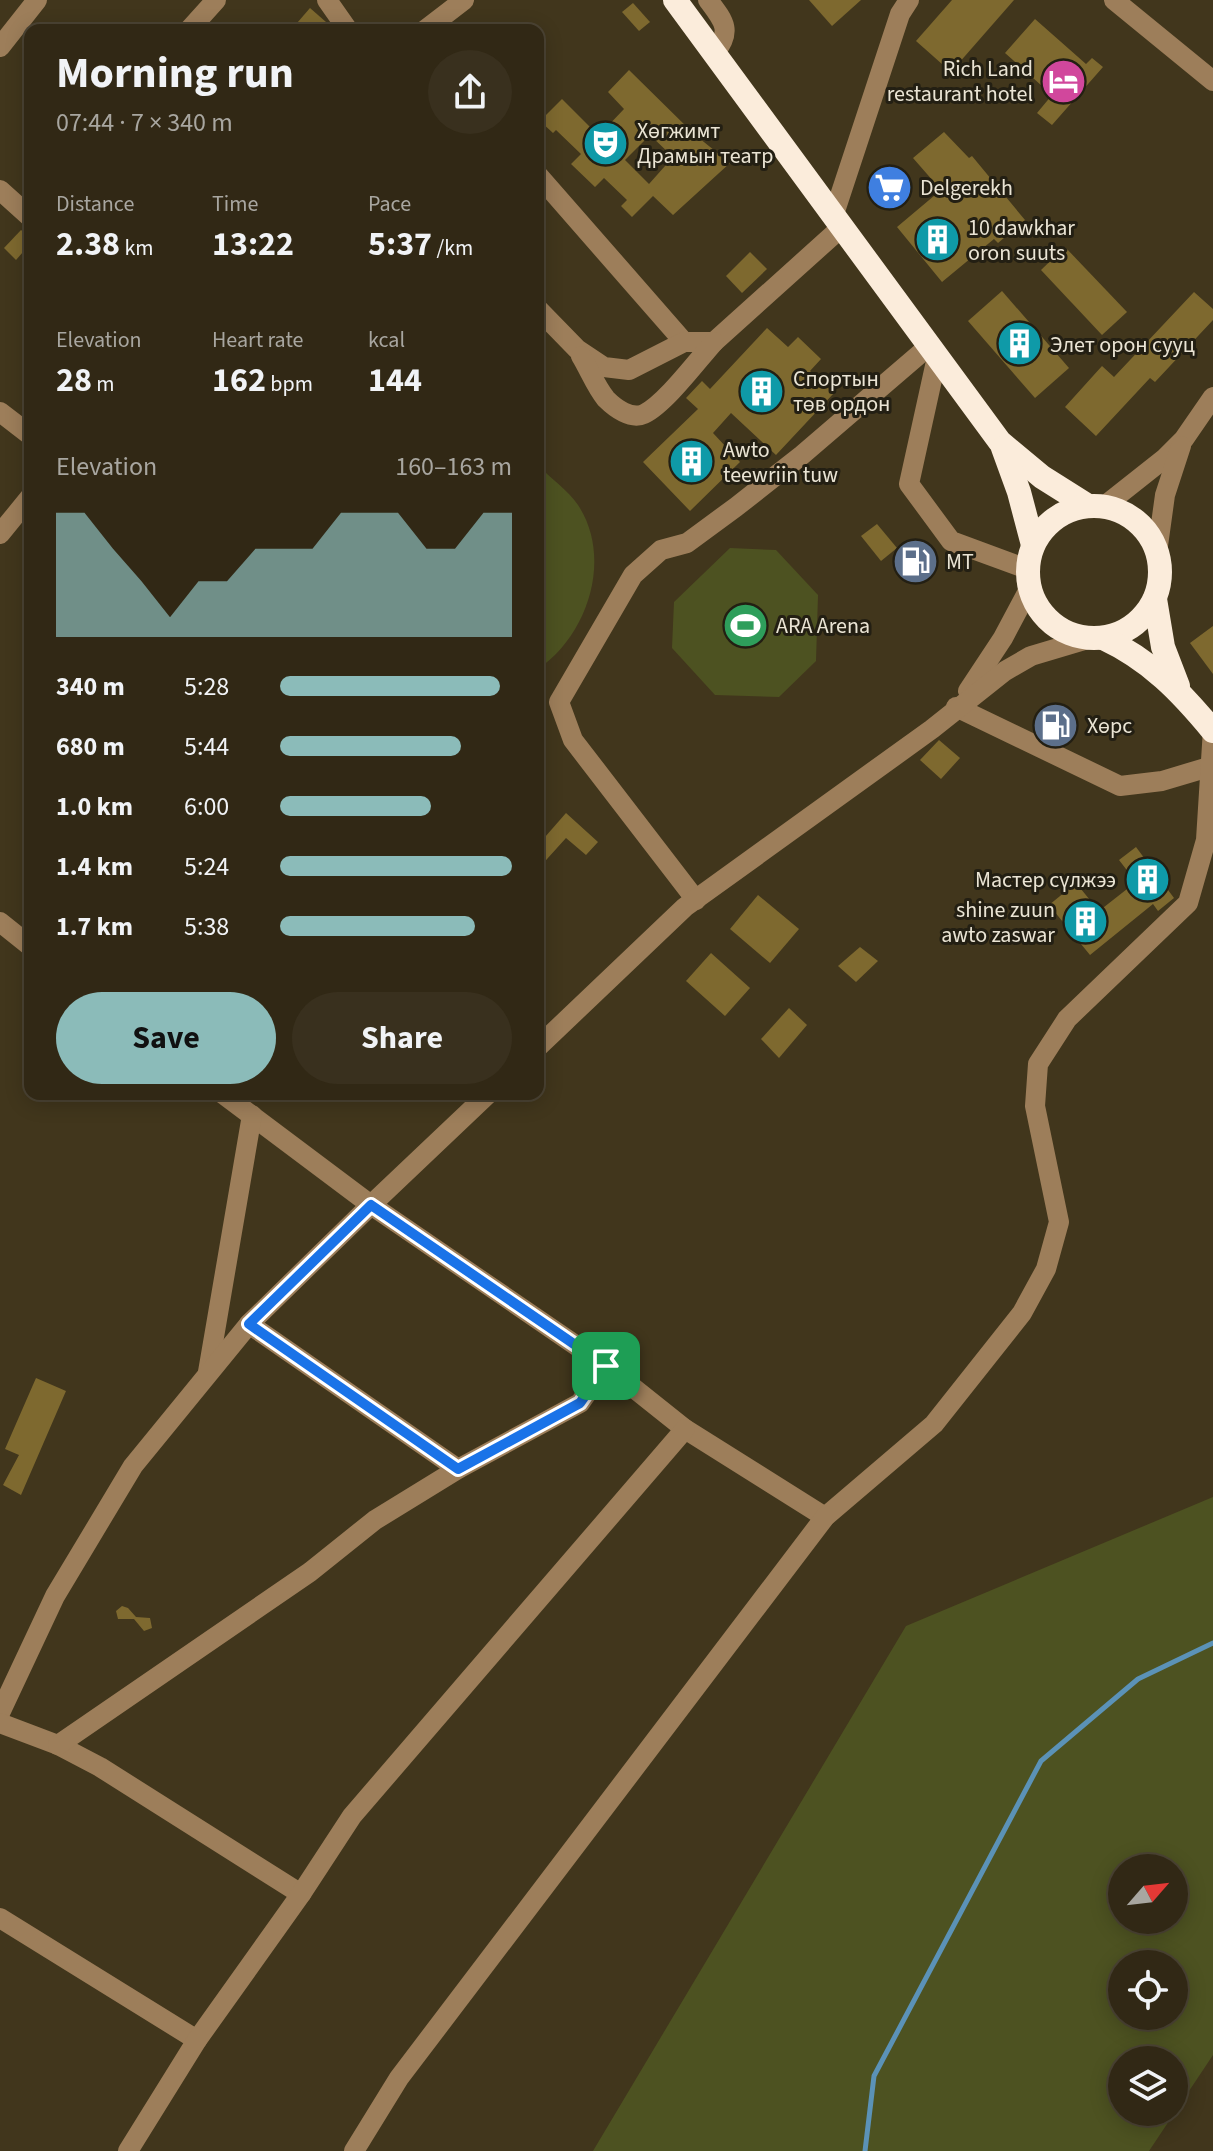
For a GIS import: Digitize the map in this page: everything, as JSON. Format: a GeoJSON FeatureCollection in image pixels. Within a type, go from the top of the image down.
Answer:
{"type":"FeatureCollection","features":[{"type":"Feature","properties":{"kind":"highway"},"geometry":{"type":"LineString","coordinates":[[675,0],[1000,442],[1042,477],[1096,506],[1121,512],[1137,522],[1149,536],[1157,553],[1160,576],[1155,599],[1163,647],[1181,691]]}},
{"type":"Feature","properties":{"kind":"highway"},"geometry":{"type":"LineString","coordinates":[[1000,442],[1019,492],[1038,608],[1051,623],[1068,634],[1096,638],[1145,660],[1181,691],[1213,730]]}},
{"type":"Feature","properties":{"kind":"highway"},"geometry":{"type":"LineString","coordinates":[[1030,568],[1046,526],[1065,512],[1096,506]]}},
{"type":"Feature","properties":{"kind":"highway"},"geometry":{"type":"LineString","coordinates":[[1096,638],[1125,631],[1142,618],[1155,599]]}},
{"type":"Feature","properties":{"kind":"street"},"geometry":{"type":"LineString","coordinates":[[0,47],[37,0]]}},
{"type":"Feature","properties":{"kind":"street"},"geometry":{"type":"LineString","coordinates":[[194,24],[216,0]]}},
{"type":"Feature","properties":{"kind":"street"},"geometry":{"type":"LineString","coordinates":[[327,0],[344,24]]}},
{"type":"Feature","properties":{"kind":"street"},"geometry":{"type":"LineString","coordinates":[[433,24],[464,0]]}},
{"type":"Feature","properties":{"kind":"street"},"geometry":{"type":"LineString","coordinates":[[708,0],[721,17],[726,30],[724,42],[714,54]]}},
{"type":"Feature","properties":{"kind":"street"},"geometry":{"type":"LineString","coordinates":[[577,349],[607,399],[633,416],[645,414],[838,220],[900,14],[909,0]]}},
{"type":"Feature","properties":{"kind":"street"},"geometry":{"type":"LineString","coordinates":[[1114,0],[1213,81]]}},
{"type":"Feature","properties":{"kind":"street"},"geometry":{"type":"LineString","coordinates":[[544,182],[684,342]]}},
{"type":"Feature","properties":{"kind":"street"},"geometry":{"type":"LineString","coordinates":[[0,190],[24,212]]}},
{"type":"Feature","properties":{"kind":"street"},"geometry":{"type":"LineString","coordinates":[[544,315],[577,349],[604,367],[629,370],[684,342],[714,342]]}},
{"type":"Feature","properties":{"kind":"street"},"geometry":{"type":"LineString","coordinates":[[933,351],[909,484],[951,541],[1030,568],[996,650],[956,707]]}},
{"type":"Feature","properties":{"kind":"street"},"geometry":{"type":"LineString","coordinates":[[696,900],[573,740],[559,702],[633,575],[661,550],[687,543],[736,507],[933,351]]}},
{"type":"Feature","properties":{"kind":"street"},"geometry":{"type":"LineString","coordinates":[[1096,506],[1146,475],[1184,439],[1213,397]]}},
{"type":"Feature","properties":{"kind":"street"},"geometry":{"type":"LineString","coordinates":[[0,412],[24,430]]}},
{"type":"Feature","properties":{"kind":"street"},"geometry":{"type":"LineString","coordinates":[[1157,553],[1165,495],[1184,439]]}},
{"type":"Feature","properties":{"kind":"street"},"geometry":{"type":"LineString","coordinates":[[0,534],[24,504]]}},
{"type":"Feature","properties":{"kind":"street"},"geometry":{"type":"LineString","coordinates":[[544,1041],[696,900],[932,729],[1005,671],[1031,656],[1096,638]]}},
{"type":"Feature","properties":{"kind":"street"},"geometry":{"type":"LineString","coordinates":[[956,707],[1120,786],[1162,781],[1212,766]]}},
{"type":"Feature","properties":{"kind":"street"},"geometry":{"type":"LineString","coordinates":[[354,2151],[399,2078],[825,1517],[934,1424],[1022,1313],[1046,1269],[1059,1222],[1035,1106],[1038,1064],[1067,1019],[1188,903],[1206,840],[1213,730]]}},
{"type":"Feature","properties":{"kind":"street"},"geometry":{"type":"LineString","coordinates":[[0,922],[24,941]]}},
{"type":"Feature","properties":{"kind":"street"},"geometry":{"type":"LineString","coordinates":[[231,1100],[371,1205],[606,1366],[685,1429],[825,1517]]}},
{"type":"Feature","properties":{"kind":"street"},"geometry":{"type":"LineString","coordinates":[[0,1713],[55,1596],[133,1466],[249,1324],[482,1100]]}},
{"type":"Feature","properties":{"kind":"street"},"geometry":{"type":"LineString","coordinates":[[208,1372],[252,1115]]}},
{"type":"Feature","properties":{"kind":"street"},"geometry":{"type":"LineString","coordinates":[[249,1324],[458,1469]]}},
{"type":"Feature","properties":{"kind":"street"},"geometry":{"type":"LineString","coordinates":[[58,1745],[310,1572],[375,1520],[458,1469],[580,1403],[606,1366]]}},
{"type":"Feature","properties":{"kind":"street"},"geometry":{"type":"LineString","coordinates":[[128,2151],[197,2040],[301,1894],[352,1816],[685,1429]]}},
{"type":"Feature","properties":{"kind":"street"},"geometry":{"type":"LineString","coordinates":[[0,1723],[58,1745],[100,1767],[301,1894]]}},
{"type":"Feature","properties":{"kind":"street"},"geometry":{"type":"LineString","coordinates":[[0,1918],[197,2040]]}},
{"type":"Feature","properties":{"kind":"green space"},"geometry":{"type":"Polygon","coordinates":[[[544,471],[578,505],[594,548],[590,594],[582,616],[556,654],[544,664],[544,471]]]}},
{"type":"Feature","properties":{"kind":"green space","name":"ARA Arena"},"geometry":{"type":"Polygon","coordinates":[[[730,548],[776,550],[818,595],[816,661],[779,697],[715,695],[672,648],[674,602],[730,548]]]}},
{"type":"Feature","properties":{"kind":"green space"},"geometry":{"type":"Polygon","coordinates":[[[1213,1497],[1213,2055],[1188,2092],[1188,2046],[1108,2046],[1108,2126],[1166,2126],[1149,2151],[593,2151],[906,1626],[1213,1497]]]}},
{"type":"Feature","properties":{"kind":"building"},"geometry":{"type":"Polygon","coordinates":[[[809,0],[861,0],[832,26],[809,0]]]}},
{"type":"Feature","properties":{"kind":"building"},"geometry":{"type":"Polygon","coordinates":[[[952,0],[1014,0],[951,72],[916,41],[952,0]]]}},
{"type":"Feature","properties":{"kind":"building"},"geometry":{"type":"Polygon","coordinates":[[[633,3],[650,22],[639,31],[622,12],[633,3]]]}},
{"type":"Feature","properties":{"kind":"building"},"geometry":{"type":"Polygon","coordinates":[[[310,8],[328,24],[296,24],[310,8]]]}},
{"type":"Feature","properties":{"kind":"building","name":"Rich Land restaurant hotel"},"geometry":{"type":"Polygon","coordinates":[[[1035,19],[1086,64],[1092,58],[1103,67],[1052,125],[1037,113],[1052,95],[1005,53],[1035,19]]]}},
{"type":"Feature","properties":{"kind":"building","name":"Хөгжимт Драмын театр"},"geometry":{"type":"Polygon","coordinates":[[[629,70],[694,134],[730,163],[673,215],[653,196],[632,217],[621,206],[627,200],[604,178],[595,187],[571,164],[581,154],[556,130],[553,133],[544,125],[544,117],[562,99],[591,128],[597,123],[604,130],[624,109],[608,92],[629,70]],[[650,135],[625,160],[649,184],[673,157],[650,135]]]}},
{"type":"Feature","properties":{"kind":"building"},"geometry":{"type":"Polygon","coordinates":[[[944,132],[969,158],[972,156],[1025,220],[998,243],[994,239],[942,282],[897,227],[941,190],[913,158],[944,132]]]}},
{"type":"Feature","properties":{"kind":"building"},"geometry":{"type":"Polygon","coordinates":[[[21,230],[24,232],[24,251],[16,260],[4,248],[21,230]]]}},
{"type":"Feature","properties":{"kind":"building"},"geometry":{"type":"Polygon","coordinates":[[[1065,247],[1127,312],[1102,335],[1041,270],[1065,247]]]}},
{"type":"Feature","properties":{"kind":"building"},"geometry":{"type":"Polygon","coordinates":[[[750,252],[767,269],[742,293],[726,276],[750,252]]]}},
{"type":"Feature","properties":{"kind":"building","name":"Элет орон сууц"},"geometry":{"type":"Polygon","coordinates":[[[1002,291],[1069,368],[1035,398],[968,321],[1002,291]]]}},
{"type":"Feature","properties":{"kind":"building"},"geometry":{"type":"Polygon","coordinates":[[[1194,292],[1213,309],[1213,320],[1155,382],[1150,378],[1096,436],[1065,407],[1102,366],[1114,377],[1194,292]]]}},
{"type":"Feature","properties":{"kind":"building","name":"Спортын төв ордон"},"geometry":{"type":"Polygon","coordinates":[[[767,328],[788,347],[798,337],[821,359],[810,371],[834,393],[776,455],[731,413],[713,433],[740,462],[690,511],[643,462],[698,409],[686,398],[702,381],[710,389],[767,328]]]}},
{"type":"Feature","properties":{"kind":"building"},"geometry":{"type":"Polygon","coordinates":[[[877,524],[897,548],[881,561],[861,536],[877,524]]]}},
{"type":"Feature","properties":{"kind":"building"},"geometry":{"type":"Polygon","coordinates":[[[1213,626],[1213,674],[1190,643],[1213,626]]]}},
{"type":"Feature","properties":{"kind":"building"},"geometry":{"type":"Polygon","coordinates":[[[939,740],[960,758],[941,779],[920,760],[939,740]]]}},
{"type":"Feature","properties":{"kind":"building"},"geometry":{"type":"Polygon","coordinates":[[[566,813],[598,842],[586,855],[566,838],[544,862],[544,838],[566,813]]]}},
{"type":"Feature","properties":{"kind":"building"},"geometry":{"type":"Polygon","coordinates":[[[1136,847],[1174,898],[1158,911],[1153,904],[1090,955],[1049,905],[1076,883],[1099,911],[1136,882],[1119,860],[1136,847]]]}},
{"type":"Feature","properties":{"kind":"building"},"geometry":{"type":"Polygon","coordinates":[[[758,895],[799,929],[770,963],[730,929],[758,895]]]}},
{"type":"Feature","properties":{"kind":"building"},"geometry":{"type":"Polygon","coordinates":[[[860,947],[878,961],[856,982],[838,966],[860,947]]]}},
{"type":"Feature","properties":{"kind":"building"},"geometry":{"type":"Polygon","coordinates":[[[711,953],[750,988],[725,1016],[686,981],[711,953]]]}},
{"type":"Feature","properties":{"kind":"building"},"geometry":{"type":"Polygon","coordinates":[[[789,1008],[807,1025],[779,1058],[761,1039],[789,1008]]]}},
{"type":"Feature","properties":{"kind":"building"},"geometry":{"type":"Polygon","coordinates":[[[36,1378],[66,1391],[21,1495],[3,1485],[19,1455],[5,1449],[36,1378]]]}},
{"type":"Feature","properties":{"kind":"building"},"geometry":{"type":"Polygon","coordinates":[[[122,1606],[136,1617],[150,1618],[152,1628],[144,1631],[134,1619],[118,1619],[116,1611],[122,1606]]]}},
{"type":"Feature","properties":{"kind":"waterway"},"geometry":{"type":"LineString","coordinates":[[865,2151],[874,2076],[1041,1761],[1138,1679],[1213,1643]]}},
{"type":"Feature","properties":{"kind":"place","name":"Rich Land restaurant hotel"},"geometry":{"type":"Point","coordinates":[1064,81]}},
{"type":"Feature","properties":{"kind":"place","name":"Хөгжимт Драмын театр"},"geometry":{"type":"Point","coordinates":[606,143]}},
{"type":"Feature","properties":{"kind":"place","name":"Delgerekh"},"geometry":{"type":"Point","coordinates":[889,187]}},
{"type":"Feature","properties":{"kind":"place","name":"10 dawkhar oron suuts"},"geometry":{"type":"Point","coordinates":[937,240]}},
{"type":"Feature","properties":{"kind":"place","name":"Элет орон сууц"},"geometry":{"type":"Point","coordinates":[1019,344]}},
{"type":"Feature","properties":{"kind":"place","name":"Спортын төв ордон"},"geometry":{"type":"Point","coordinates":[762,391]}},
{"type":"Feature","properties":{"kind":"place","name":"Awto teewriin tuw"},"geometry":{"type":"Point","coordinates":[692,462]}},
{"type":"Feature","properties":{"kind":"place","name":"MT"},"geometry":{"type":"Point","coordinates":[915,561]}},
{"type":"Feature","properties":{"kind":"place","name":"ARA Arena"},"geometry":{"type":"Point","coordinates":[745,625]}},
{"type":"Feature","properties":{"kind":"place","name":"Хөрс"},"geometry":{"type":"Point","coordinates":[1056,725]}},
{"type":"Feature","properties":{"kind":"place","name":"Мастер сүлжээ"},"geometry":{"type":"Point","coordinates":[1147,879]}},
{"type":"Feature","properties":{"kind":"place","name":"shine zuun awto zaswar"},"geometry":{"type":"Point","coordinates":[1086,922]}},
{"type":"Feature","properties":{"kind":"route"},"geometry":{"type":"LineString","coordinates":[[371,1205],[606,1366],[580,1403],[458,1469],[249,1324],[371,1205]]}}]}
